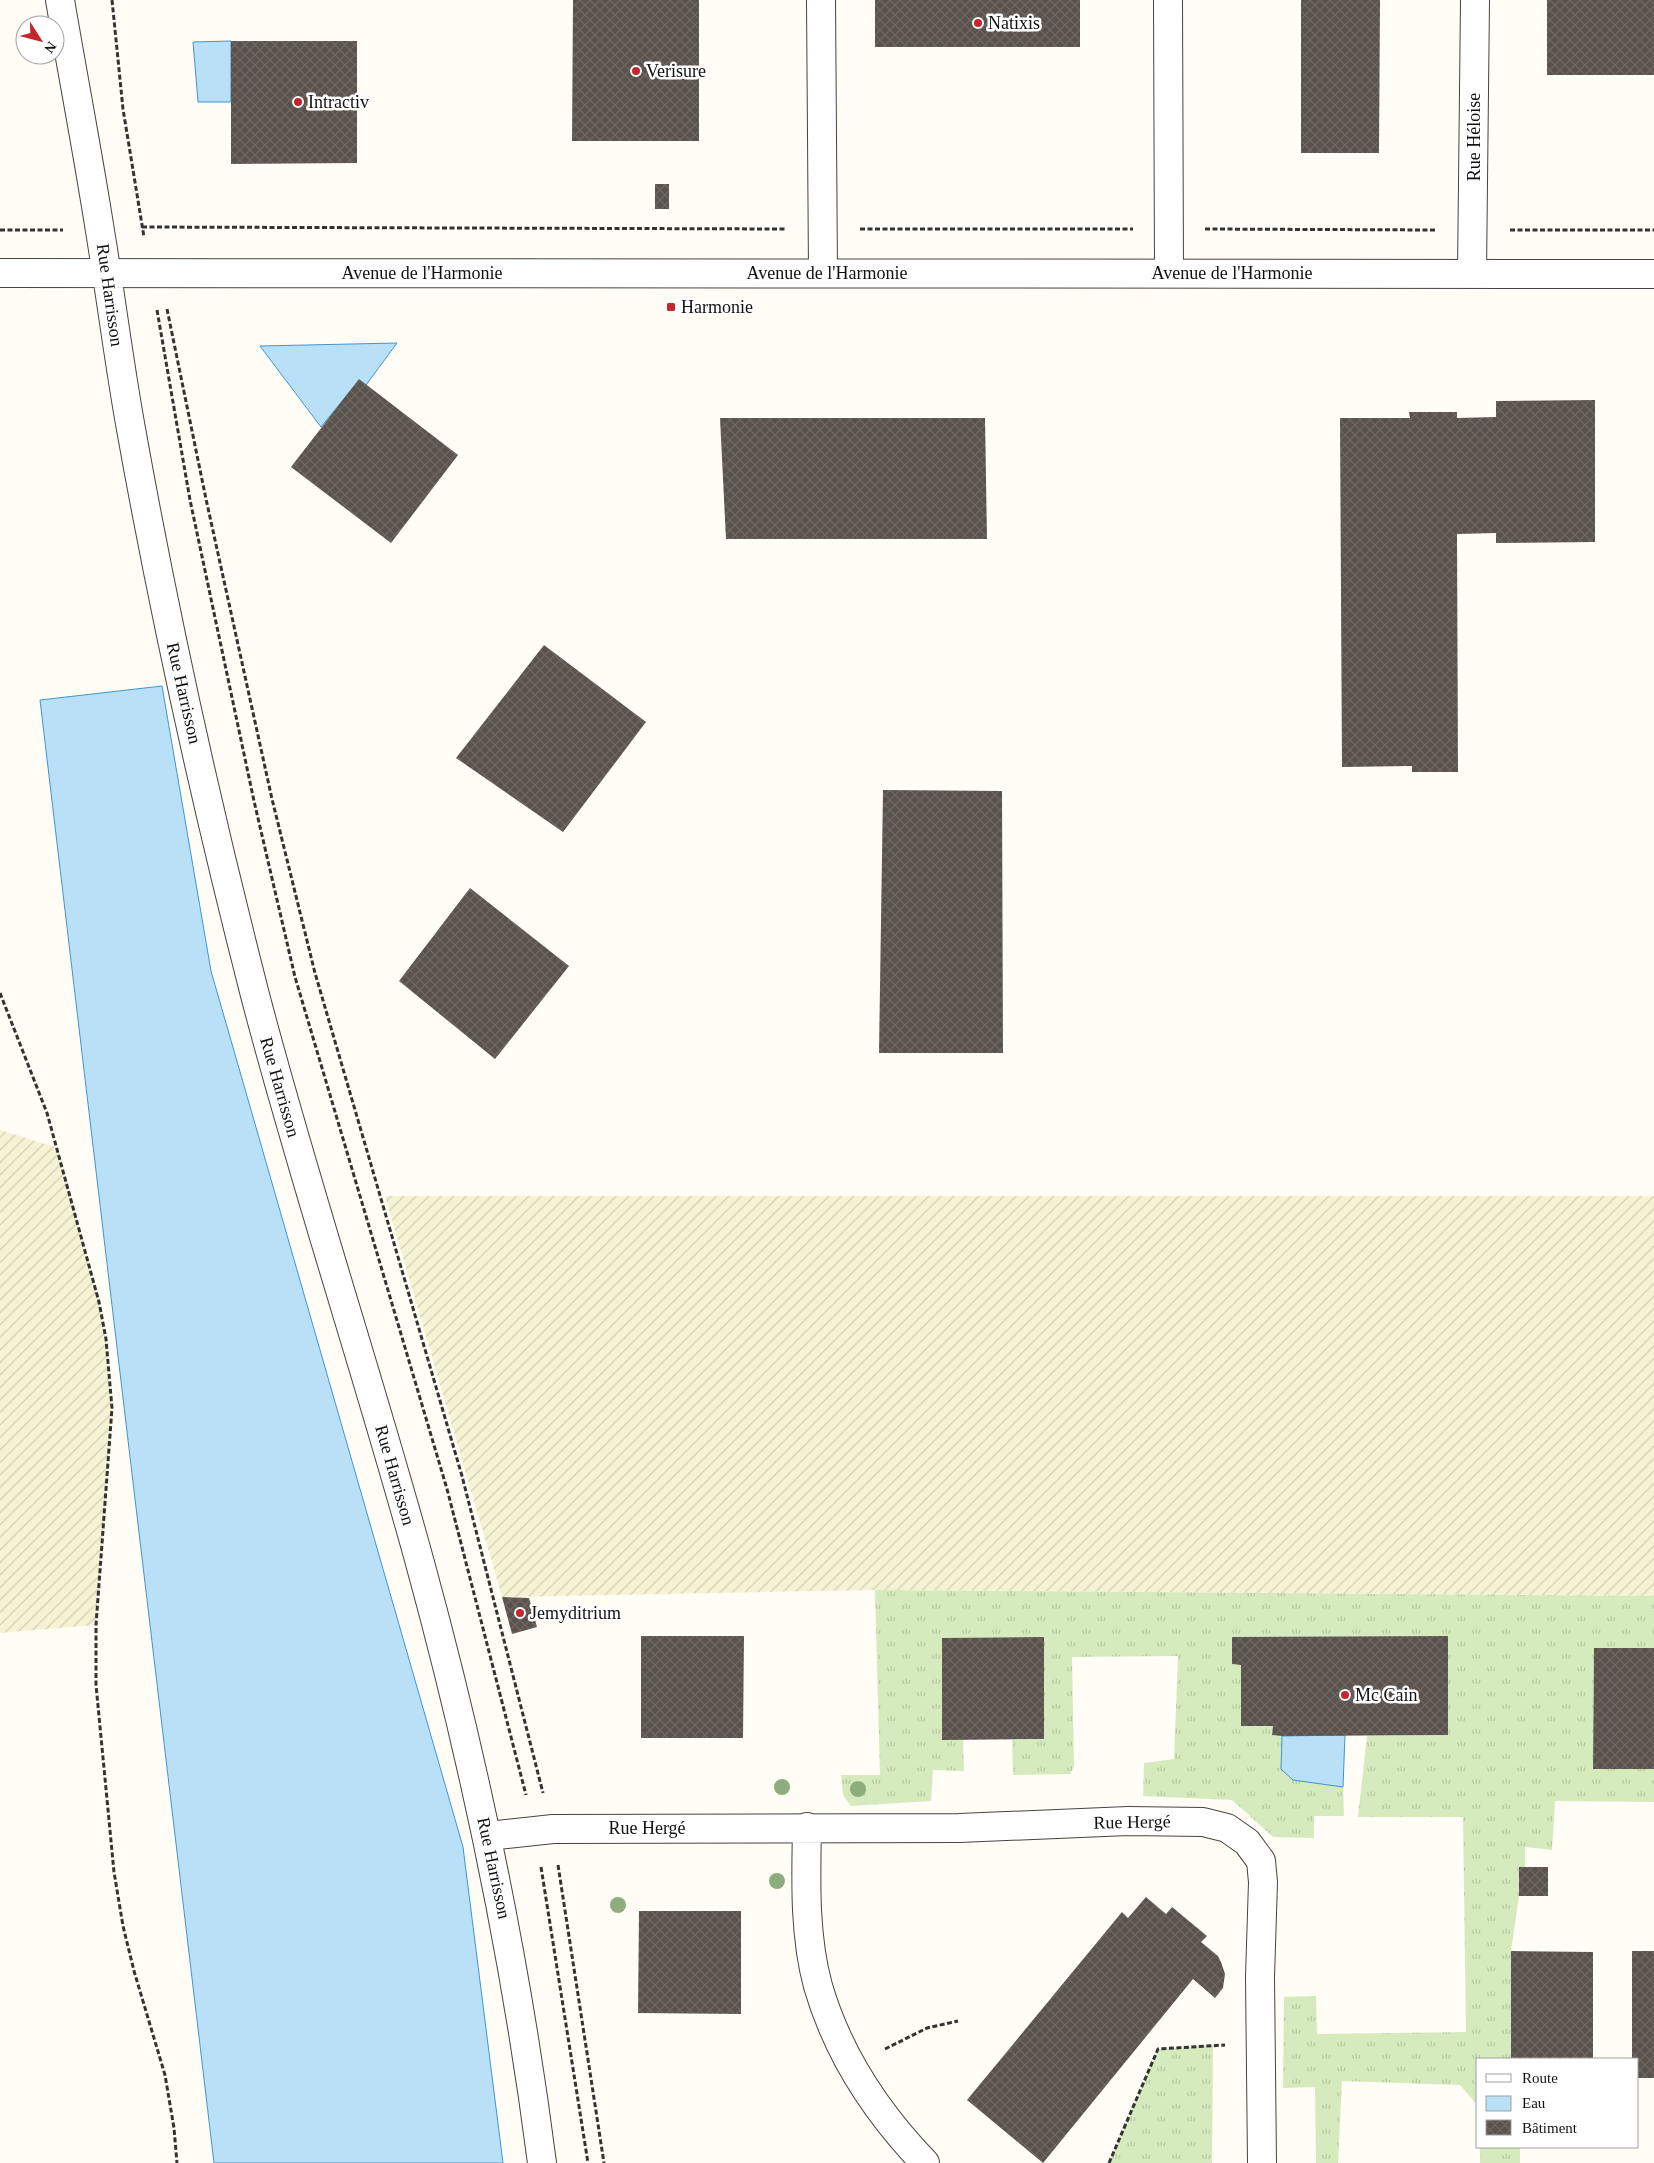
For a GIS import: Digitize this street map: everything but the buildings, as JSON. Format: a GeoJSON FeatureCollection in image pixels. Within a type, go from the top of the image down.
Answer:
{"type":"FeatureCollection","features":[{"type":"Feature","properties":{"kind":"street","name":"Rue Harrisson"},"geometry":{"type":"LineString","coordinates":[[60,0],[130,427],[160,588],[253,985],[304,1168],[419,1557],[488,1836],[506,1924],[531,2078],[542,2163]]}},
{"type":"Feature","properties":{"kind":"street"},"geometry":{"type":"LineString","coordinates":[[821,0],[823,272]]}},
{"type":"Feature","properties":{"kind":"street"},"geometry":{"type":"LineString","coordinates":[[1168,0],[1169,273]]}},
{"type":"Feature","properties":{"kind":"street","name":"Rue Héloise"},"geometry":{"type":"LineString","coordinates":[[1472,274],[1474,0]]}},
{"type":"Feature","properties":{"kind":"street","name":"Avenue de l'Harmonie"},"geometry":{"type":"LineString","coordinates":[[0,273],[1654,274]]}},
{"type":"Feature","properties":{"kind":"street","name":"Rue Hergé"},"geometry":{"type":"LineString","coordinates":[[488,1836],[552,1828],[959,1828],[1128,1821],[1203,1822],[1227,1828],[1247,1842],[1261,1862],[1262,2163]]}},
{"type":"Feature","properties":{"kind":"street"},"geometry":{"type":"LineString","coordinates":[[807,1827],[806,1884],[809,1923],[818,1985],[834,2033],[850,2066],[875,2106],[899,2136],[925,2163]]}},
{"type":"Feature","properties":{"kind":"path"},"geometry":{"type":"LineString","coordinates":[[112,0],[123,109],[190,500],[252,791],[295,977],[447,1489]]}},
{"type":"Feature","properties":{"kind":"path"},"geometry":{"type":"LineString","coordinates":[[142,227],[1654,230]]}},
{"type":"Feature","properties":{"kind":"path"},"geometry":{"type":"LineString","coordinates":[[167,309],[263,761],[315,973],[462,1476]]}},
{"type":"Feature","properties":{"kind":"path"},"geometry":{"type":"LineString","coordinates":[[0,993],[50,1122],[99,1302],[106,1338],[112,1408],[96,1625],[96,1685],[114,1872],[123,1926],[165,2075],[174,2128],[177,2163]]}},
{"type":"Feature","properties":{"kind":"path"},"geometry":{"type":"LineString","coordinates":[[850,2066],[927,2028],[958,2021]]}},
{"type":"Feature","properties":{"kind":"path"},"geometry":{"type":"LineString","coordinates":[[1109,2163],[1158,2048],[1261,2043]]}},
{"type":"Feature","properties":{"kind":"shaded area"},"geometry":{"type":"Polygon","coordinates":[[[0,1130],[58,1148],[99,1302],[106,1339],[112,1408],[96,1625],[0,1633],[0,1130]]]}},
{"type":"Feature","properties":{"kind":"shaded area"},"geometry":{"type":"Polygon","coordinates":[[[385,1196],[1654,1196],[1654,1596],[875,1590],[502,1597],[385,1196]]]}},
{"type":"Feature","properties":{"kind":"green space"},"geometry":{"type":"Polygon","coordinates":[[[875,1590],[1654,1596],[1654,1648],[1594,1648],[1593,1769],[1654,1769],[1654,1802],[1555,1801],[1552,1850],[1525,1847],[1525,1867],[1519,1867],[1519,1896],[1511,1951],[1511,2058],[1476,2058],[1476,2104],[1460,2085],[1342,2081],[1338,2163],[1316,2163],[1315,2087],[1283,2088],[1284,1997],[1316,1996],[1317,2034],[1466,2032],[1463,1817],[1358,1817],[1367,1736],[1448,1735],[1448,1636],[1232,1637],[1232,1664],[1241,1665],[1241,1726],[1273,1726],[1272,1735],[1282,1736],[1281,1769],[1291,1778],[1343,1787],[1344,1816],[1314,1816],[1314,1838],[1273,1837],[1232,1800],[1143,1796],[1144,1763],[1174,1759],[1178,1656],[1072,1657],[1074,1766],[1070,1774],[1013,1775],[1012,1740],[1044,1739],[1043,1637],[942,1638],[942,1739],[963,1739],[964,1771],[933,1770],[931,1801],[851,1806],[843,1795],[841,1775],[880,1775],[875,1590]]]}},
{"type":"Feature","properties":{"kind":"green space"},"geometry":{"type":"Polygon","coordinates":[[[1213,2045],[1212,2163],[1109,2163],[1158,2049],[1213,2045]]]}},
{"type":"Feature","properties":{"kind":"green space"},"geometry":{"type":"Polygon","coordinates":[[[1480,2148],[1520,2148],[1520,2163],[1480,2163],[1480,2148]]]}},
{"type":"Feature","properties":{"kind":"water"},"geometry":{"type":"Polygon","coordinates":[[[231,41],[231,102],[198,102],[193,42],[231,41]]]}},
{"type":"Feature","properties":{"kind":"water"},"geometry":{"type":"Polygon","coordinates":[[[397,343],[366,385],[359,380],[321,427],[260,346],[397,343]]]}},
{"type":"Feature","properties":{"kind":"water"},"geometry":{"type":"Polygon","coordinates":[[[162,686],[211,971],[463,1847],[503,2163],[214,2163],[40,700],[162,686]]]}},
{"type":"Feature","properties":{"kind":"water"},"geometry":{"type":"Polygon","coordinates":[[[1345,1735],[1343,1787],[1293,1780],[1281,1769],[1282,1736],[1345,1735]]]}},
{"type":"Feature","properties":{"kind":"place","name":"Natixis"},"geometry":{"type":"Point","coordinates":[978,23]}},
{"type":"Feature","properties":{"kind":"place","name":"Verisure"},"geometry":{"type":"Point","coordinates":[636,71]}},
{"type":"Feature","properties":{"kind":"place","name":"Intractiv"},"geometry":{"type":"Point","coordinates":[298,102]}},
{"type":"Feature","properties":{"kind":"place","name":"Harmonie"},"geometry":{"type":"Point","coordinates":[671,307]}},
{"type":"Feature","properties":{"kind":"place","name":"Jemyditrium"},"geometry":{"type":"Point","coordinates":[520,1613]}},
{"type":"Feature","properties":{"kind":"place","name":"Mc Cain"},"geometry":{"type":"Point","coordinates":[1345,1695]}}]}
